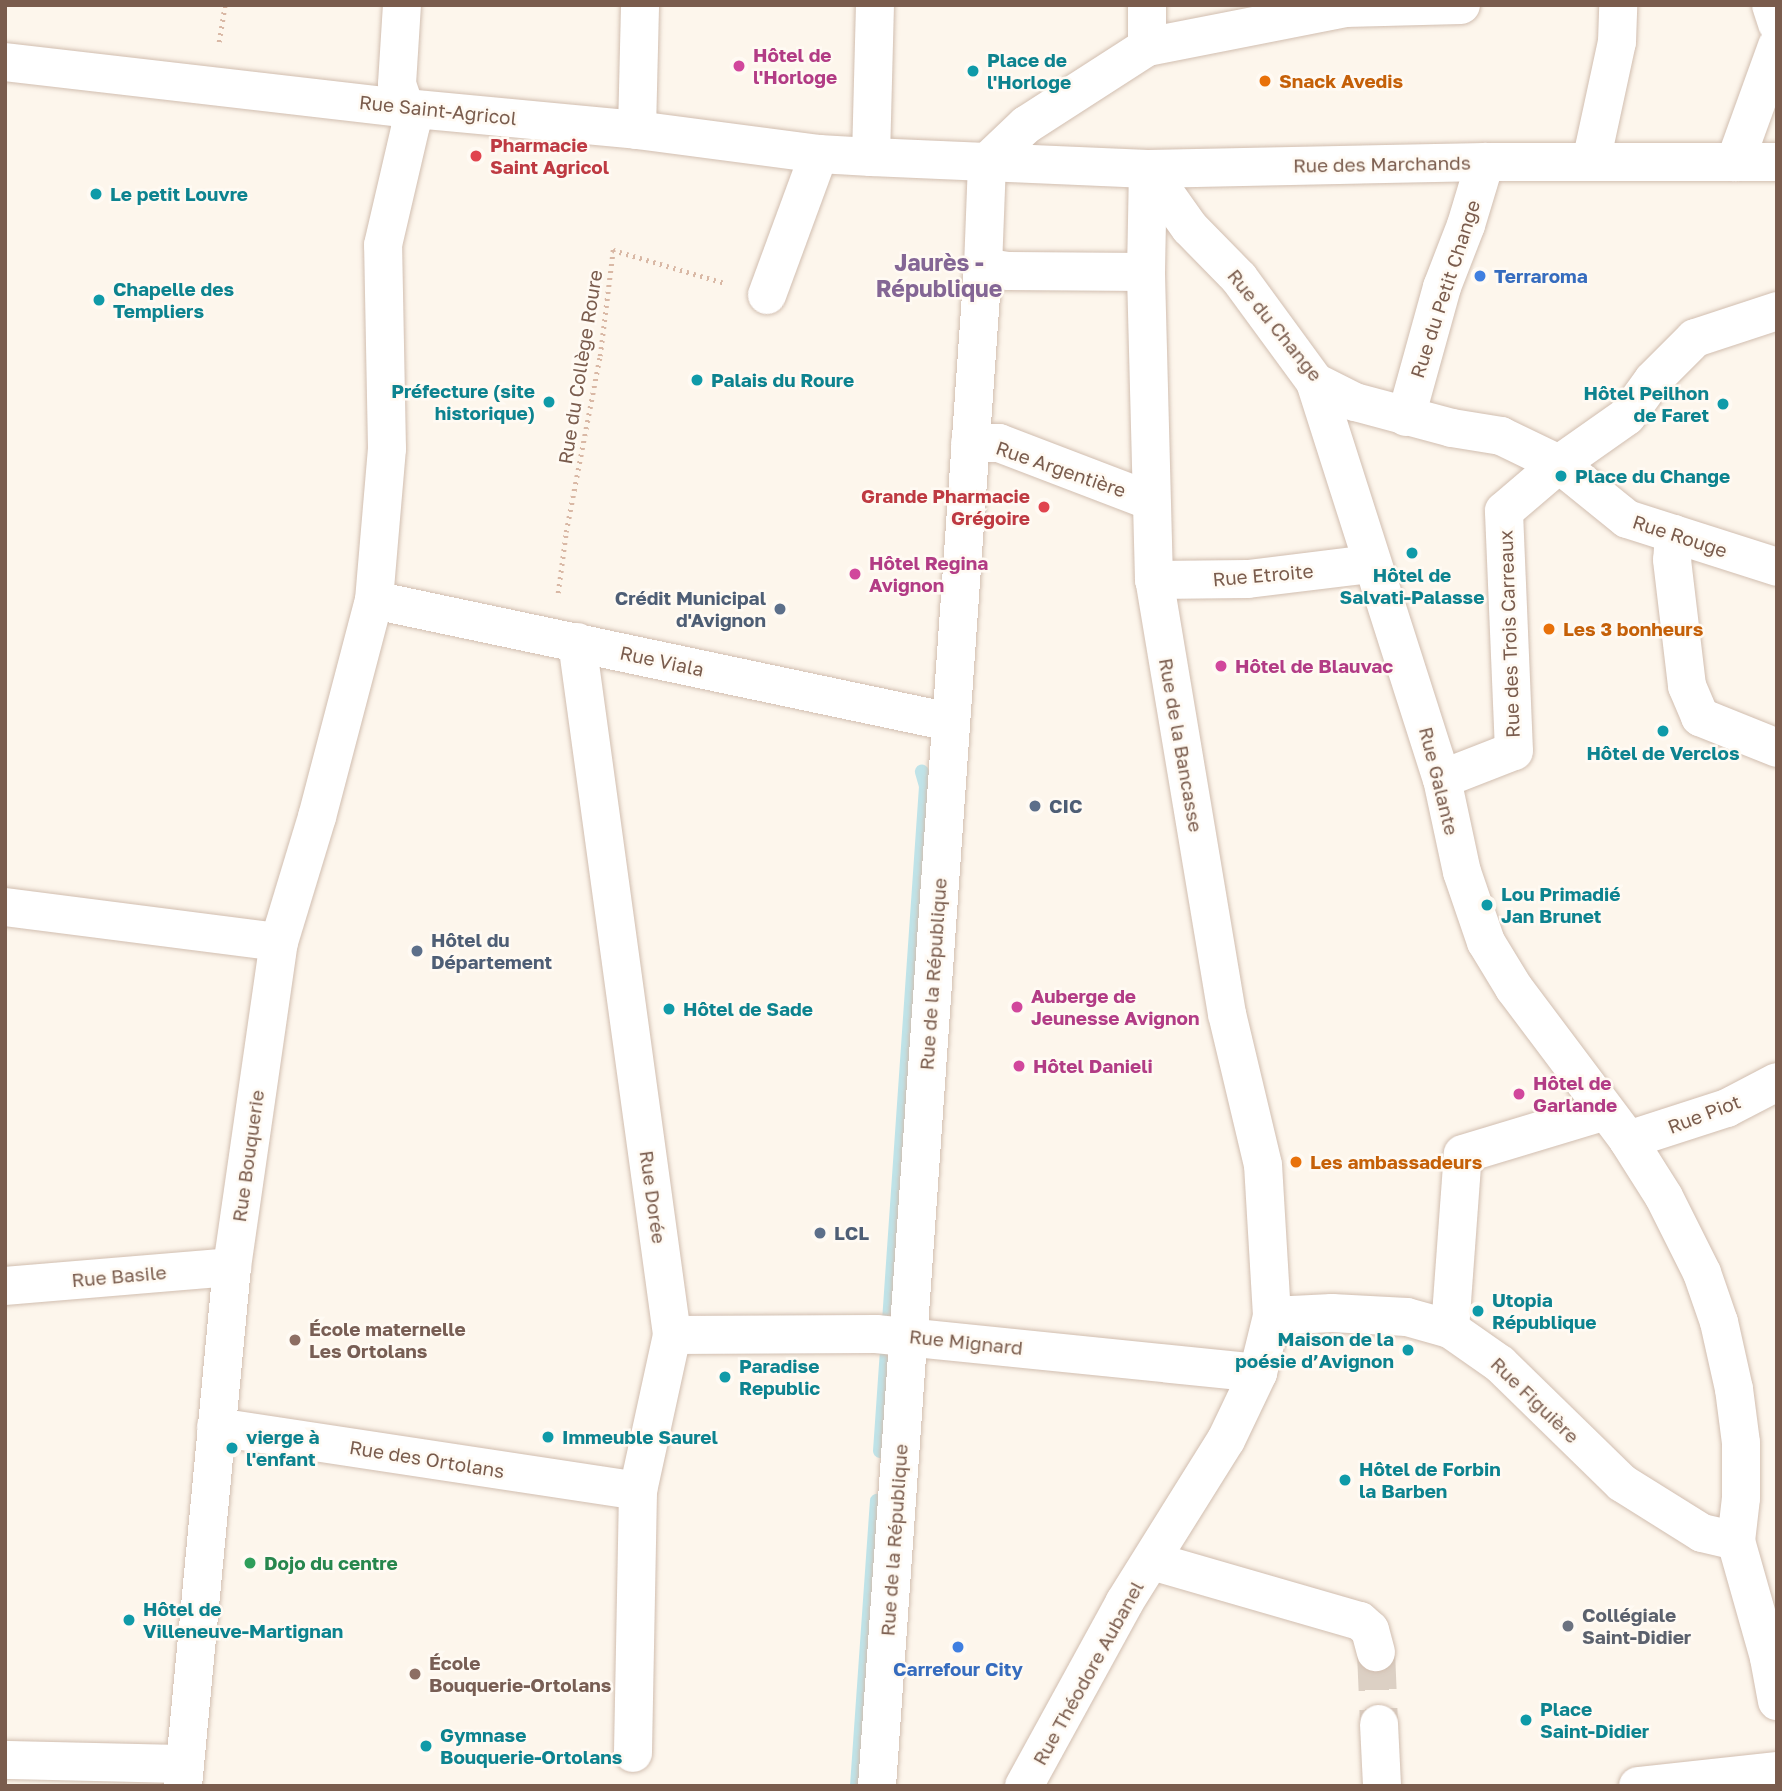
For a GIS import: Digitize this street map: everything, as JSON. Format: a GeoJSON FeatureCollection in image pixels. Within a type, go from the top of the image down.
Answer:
{"type":"FeatureCollection","features":[{"type":"Feature","properties":{"kind":"street","name":"Rue Bouquerie"},"geometry":{"type":"LineString","coordinates":[[183,1775],[232,1267],[279,942],[317,817],[374,600],[387,449],[383,244],[411,125],[397,85],[402,5]]}},
{"type":"Feature","properties":{"kind":"street"},"geometry":{"type":"LineString","coordinates":[[637,130],[640,5]]}},
{"type":"Feature","properties":{"kind":"street"},"geometry":{"type":"LineString","coordinates":[[875,5],[871,157],[987,162],[1026,125],[1147,47],[1345,8],[1461,5]]}},
{"type":"Feature","properties":{"kind":"street"},"geometry":{"type":"LineString","coordinates":[[1147,5],[1147,47]]}},
{"type":"Feature","properties":{"kind":"street"},"geometry":{"type":"LineString","coordinates":[[1591,162],[1617,42],[1618,5]]}},
{"type":"Feature","properties":{"kind":"street"},"geometry":{"type":"LineString","coordinates":[[1771,5],[1777,24]]}},
{"type":"Feature","properties":{"kind":"street"},"geometry":{"type":"LineString","coordinates":[[1735,162],[1777,46]]}},
{"type":"Feature","properties":{"kind":"street","name":"Rue Saint-Agricol"},"geometry":{"type":"LineString","coordinates":[[5,62],[405,108],[637,130],[819,154],[871,157]]}},
{"type":"Feature","properties":{"kind":"street"},"geometry":{"type":"LineString","coordinates":[[767,295],[819,154]]}},
{"type":"Feature","properties":{"kind":"street","name":"Rue des Marchands"},"geometry":{"type":"LineString","coordinates":[[987,162],[1148,169],[1485,162],[1777,162]]}},
{"type":"Feature","properties":{"kind":"street","name":"Rue de la République"},"geometry":{"type":"LineString","coordinates":[[877,1786],[982,267],[987,162]]}},
{"type":"Feature","properties":{"kind":"street","name":"Rue du Petit Change"},"geometry":{"type":"LineString","coordinates":[[1406,417],[1442,287],[1466,225],[1485,162]]}},
{"type":"Feature","properties":{"kind":"street","name":"Rue de la Bancasse"},"geometry":{"type":"LineString","coordinates":[[1148,169],[1146,272],[1154,580],[1227,1014],[1263,1165],[1272,1316]]}},
{"type":"Feature","properties":{"kind":"street","name":"Rue du Change"},"geometry":{"type":"LineString","coordinates":[[1148,169],[1191,228],[1247,288],[1315,382],[1355,402],[1406,417],[1501,436],[1559,464]]}},
{"type":"Feature","properties":{"kind":"street"},"geometry":{"type":"LineString","coordinates":[[982,267],[1008,271],[1146,272]]}},
{"type":"Feature","properties":{"kind":"street"},"geometry":{"type":"LineString","coordinates":[[1559,464],[1628,416],[1653,380],[1695,338],[1777,312]]}},
{"type":"Feature","properties":{"kind":"street","name":"Rue Galante"},"geometry":{"type":"LineString","coordinates":[[1315,382],[1371,564],[1442,779],[1462,872],[1486,942],[1514,988],[1617,1126],[1664,1197],[1691,1251],[1718,1322],[1734,1389],[1741,1443],[1741,1498],[1736,1541]]}},
{"type":"Feature","properties":{"kind":"street","name":"Rue Argentière"},"geometry":{"type":"LineString","coordinates":[[970,443],[999,443],[1151,501]]}},
{"type":"Feature","properties":{"kind":"street","name":"Rue Rouge"},"geometry":{"type":"LineString","coordinates":[[1559,464],[1627,519],[1777,567]]}},
{"type":"Feature","properties":{"kind":"street","name":"Rue des Trois Carreaux"},"geometry":{"type":"LineString","coordinates":[[1442,779],[1514,751],[1504,511],[1559,464]]}},
{"type":"Feature","properties":{"kind":"street"},"geometry":{"type":"LineString","coordinates":[[1674,534],[1672,560],[1687,686],[1700,717],[1777,748]]}},
{"type":"Feature","properties":{"kind":"street","name":"Rue Etroite"},"geometry":{"type":"LineString","coordinates":[[1154,580],[1248,579],[1371,564]]}},
{"type":"Feature","properties":{"kind":"street","name":"Rue Viala"},"geometry":{"type":"LineString","coordinates":[[374,600],[950,722]]}},
{"type":"Feature","properties":{"kind":"street","name":"Rue Dorée"},"geometry":{"type":"LineString","coordinates":[[577,642],[672,1335],[638,1490],[633,1752]]}},
{"type":"Feature","properties":{"kind":"street"},"geometry":{"type":"LineString","coordinates":[[5,907],[279,942]]}},
{"type":"Feature","properties":{"kind":"street","name":"Rue Piot"},"geometry":{"type":"LineString","coordinates":[[1450,1329],[1463,1154],[1727,1108],[1777,1082]]}},
{"type":"Feature","properties":{"kind":"street","name":"Rue Basile"},"geometry":{"type":"LineString","coordinates":[[5,1286],[232,1267]]}},
{"type":"Feature","properties":{"kind":"street","name":"Rue Figuière"},"geometry":{"type":"LineString","coordinates":[[1272,1316],[1332,1314],[1407,1317],[1450,1329],[1500,1364],[1622,1483],[1702,1533],[1736,1541]]}},
{"type":"Feature","properties":{"kind":"street","name":"Rue Théodore Aubanel"},"geometry":{"type":"LineString","coordinates":[[1024,1786],[1125,1603],[1226,1440],[1258,1373],[1272,1316]]}},
{"type":"Feature","properties":{"kind":"street","name":"Rue Mignard"},"geometry":{"type":"LineString","coordinates":[[672,1335],[908,1336],[1258,1373]]}},
{"type":"Feature","properties":{"kind":"street","name":"Rue des Ortolans"},"geometry":{"type":"LineString","coordinates":[[216,1427],[638,1490]]}},
{"type":"Feature","properties":{"kind":"street"},"geometry":{"type":"LineString","coordinates":[[1736,1541],[1769,1658],[1777,1701]]}},
{"type":"Feature","properties":{"kind":"street","name":"Rue Théodore Aubanel"},"geometry":{"type":"LineString","coordinates":[[1152,1561],[1360,1621],[1370,1630],[1376,1652]]}},
{"type":"Feature","properties":{"kind":"street"},"geometry":{"type":"LineString","coordinates":[[1379,1724],[1382,1786]]}},
{"type":"Feature","properties":{"kind":"street"},"geometry":{"type":"LineString","coordinates":[[5,1760],[183,1775]]}},
{"type":"Feature","properties":{"kind":"street"},"geometry":{"type":"LineString","coordinates":[[1639,1786],[1777,1771]]}},
{"type":"Feature","properties":{"kind":"path"},"geometry":{"type":"LineString","coordinates":[[217,52],[225,5]]}},
{"type":"Feature","properties":{"kind":"path","name":"Rue du Collège Roure"},"geometry":{"type":"LineString","coordinates":[[577,642],[557,592],[600,356],[613,250],[767,295]]}},
{"type":"Feature","properties":{"kind":"waterway"},"geometry":{"type":"LineString","coordinates":[[880,1451],[926,786],[922,772]]}},
{"type":"Feature","properties":{"kind":"waterway"},"geometry":{"type":"LineString","coordinates":[[857,1786],[877,1501]]}},
{"type":"Feature","properties":{"kind":"tunnel"},"geometry":{"type":"LineString","coordinates":[[1376,1652],[1379,1724]]}},
{"type":"Feature","properties":{"kind":"place","name":"Hôtel de l'Horloge"},"geometry":{"type":"Point","coordinates":[739,66]}},
{"type":"Feature","properties":{"kind":"place","name":"Place de l'Horloge"},"geometry":{"type":"Point","coordinates":[973,71]}},
{"type":"Feature","properties":{"kind":"place","name":"Snack Avedis"},"geometry":{"type":"Point","coordinates":[1265,81]}},
{"type":"Feature","properties":{"kind":"place","name":"Pharmacie Saint Agricol"},"geometry":{"type":"Point","coordinates":[476,156]}},
{"type":"Feature","properties":{"kind":"place","name":"Le petit Louvre"},"geometry":{"type":"Point","coordinates":[96,194]}},
{"type":"Feature","properties":{"kind":"place","name":"Terraroma"},"geometry":{"type":"Point","coordinates":[1480,276]}},
{"type":"Feature","properties":{"kind":"place","name":"Chapelle des Templiers"},"geometry":{"type":"Point","coordinates":[99,300]}},
{"type":"Feature","properties":{"kind":"place","name":"Palais du Roure"},"geometry":{"type":"Point","coordinates":[697,380]}},
{"type":"Feature","properties":{"kind":"place","name":"Préfecture (site historique)"},"geometry":{"type":"Point","coordinates":[549,402]}},
{"type":"Feature","properties":{"kind":"place","name":"Hôtel Peilhon de Faret"},"geometry":{"type":"Point","coordinates":[1723,404]}},
{"type":"Feature","properties":{"kind":"place","name":"Place du Change"},"geometry":{"type":"Point","coordinates":[1561,476]}},
{"type":"Feature","properties":{"kind":"place","name":"Grande Pharmacie Grégoire"},"geometry":{"type":"Point","coordinates":[1044,507]}},
{"type":"Feature","properties":{"kind":"place","name":"Hôtel de Salvati-Palasse"},"geometry":{"type":"Point","coordinates":[1412,553]}},
{"type":"Feature","properties":{"kind":"place","name":"Hôtel Regina Avignon"},"geometry":{"type":"Point","coordinates":[855,574]}},
{"type":"Feature","properties":{"kind":"place","name":"Crédit Municipal d'Avignon"},"geometry":{"type":"Point","coordinates":[780,609]}},
{"type":"Feature","properties":{"kind":"place","name":"Les 3 bonheurs"},"geometry":{"type":"Point","coordinates":[1549,629]}},
{"type":"Feature","properties":{"kind":"place","name":"Hôtel de Blauvac"},"geometry":{"type":"Point","coordinates":[1221,666]}},
{"type":"Feature","properties":{"kind":"place","name":"Hôtel de Verclos"},"geometry":{"type":"Point","coordinates":[1663,731]}},
{"type":"Feature","properties":{"kind":"place","name":"CIC"},"geometry":{"type":"Point","coordinates":[1035,806]}},
{"type":"Feature","properties":{"kind":"place","name":"Lou Primadié Jan Brunet"},"geometry":{"type":"Point","coordinates":[1487,905]}},
{"type":"Feature","properties":{"kind":"place","name":"Hôtel du Département"},"geometry":{"type":"Point","coordinates":[417,951]}},
{"type":"Feature","properties":{"kind":"place","name":"Auberge de Jeunesse Avignon"},"geometry":{"type":"Point","coordinates":[1017,1007]}},
{"type":"Feature","properties":{"kind":"place","name":"Hôtel de Sade"},"geometry":{"type":"Point","coordinates":[669,1009]}},
{"type":"Feature","properties":{"kind":"place","name":"Hôtel Danieli"},"geometry":{"type":"Point","coordinates":[1019,1066]}},
{"type":"Feature","properties":{"kind":"place","name":"Hôtel de Garlande"},"geometry":{"type":"Point","coordinates":[1519,1094]}},
{"type":"Feature","properties":{"kind":"place","name":"Les ambassadeurs"},"geometry":{"type":"Point","coordinates":[1296,1162]}},
{"type":"Feature","properties":{"kind":"place","name":"LCL"},"geometry":{"type":"Point","coordinates":[820,1233]}},
{"type":"Feature","properties":{"kind":"place","name":"Utopia République"},"geometry":{"type":"Point","coordinates":[1478,1311]}},
{"type":"Feature","properties":{"kind":"place","name":"École maternelle Les Ortolans"},"geometry":{"type":"Point","coordinates":[295,1340]}},
{"type":"Feature","properties":{"kind":"place","name":"Maison de la poésie d’Avignon"},"geometry":{"type":"Point","coordinates":[1408,1350]}},
{"type":"Feature","properties":{"kind":"place","name":"Paradise Republic"},"geometry":{"type":"Point","coordinates":[725,1377]}},
{"type":"Feature","properties":{"kind":"place","name":"Immeuble Saurel"},"geometry":{"type":"Point","coordinates":[548,1437]}},
{"type":"Feature","properties":{"kind":"place","name":"vierge à l'enfant"},"geometry":{"type":"Point","coordinates":[232,1448]}},
{"type":"Feature","properties":{"kind":"place","name":"Hôtel de Forbin la Barben"},"geometry":{"type":"Point","coordinates":[1345,1480]}},
{"type":"Feature","properties":{"kind":"place","name":"Dojo du centre"},"geometry":{"type":"Point","coordinates":[250,1563]}},
{"type":"Feature","properties":{"kind":"place","name":"Hôtel de Villeneuve-Martignan"},"geometry":{"type":"Point","coordinates":[129,1620]}},
{"type":"Feature","properties":{"kind":"place","name":"Collégiale Saint-Didier"},"geometry":{"type":"Point","coordinates":[1568,1626]}},
{"type":"Feature","properties":{"kind":"place","name":"Carrefour City"},"geometry":{"type":"Point","coordinates":[958,1647]}},
{"type":"Feature","properties":{"kind":"place","name":"École Bouquerie-Ortolans"},"geometry":{"type":"Point","coordinates":[415,1674]}},
{"type":"Feature","properties":{"kind":"place","name":"Place Saint-Didier"},"geometry":{"type":"Point","coordinates":[1526,1720]}},
{"type":"Feature","properties":{"kind":"place","name":"Gymnase Bouquerie-Ortolans"},"geometry":{"type":"Point","coordinates":[426,1746]}},
{"type":"Feature","properties":{"kind":"district","name":"Jaurès - République"},"geometry":{"type":"Point","coordinates":[939,275]}}]}
